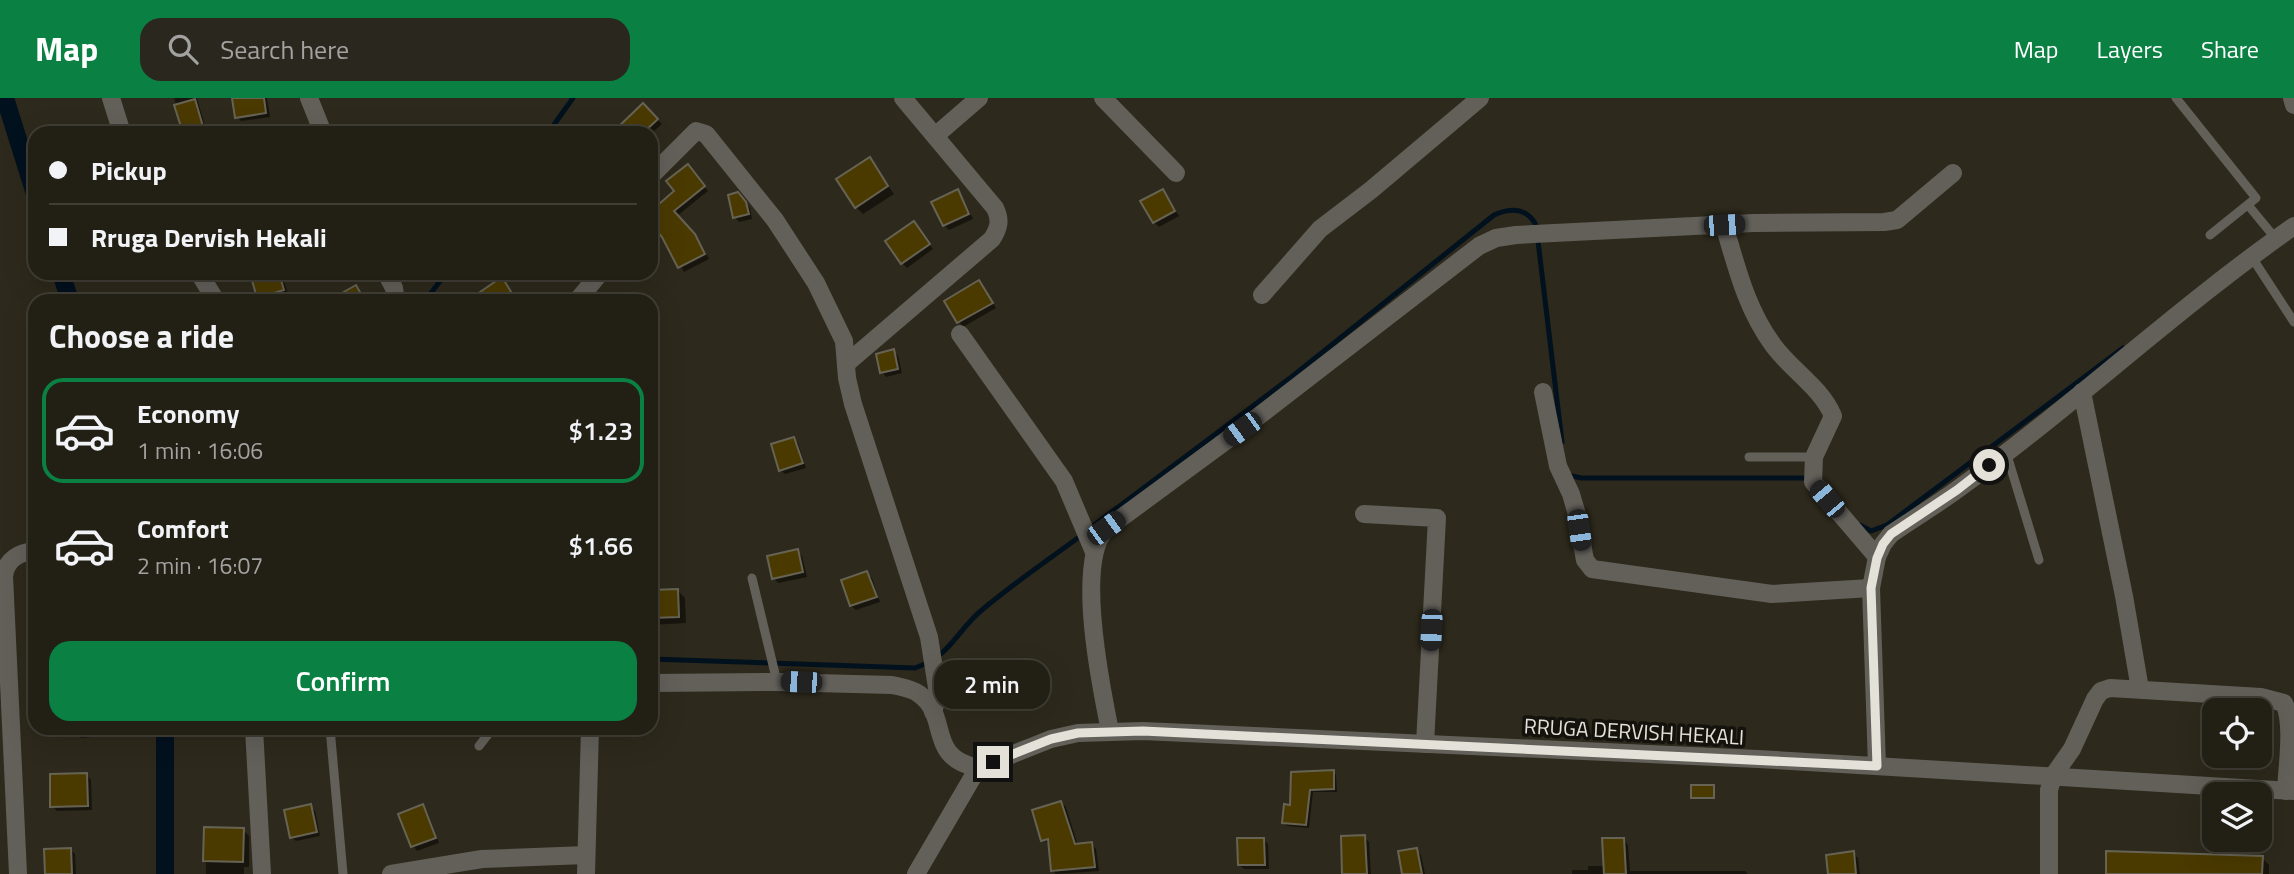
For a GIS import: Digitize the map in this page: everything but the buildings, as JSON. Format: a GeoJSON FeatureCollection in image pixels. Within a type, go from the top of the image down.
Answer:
{"type":"FeatureCollection","features":[{"type":"Feature","properties":{"kind":"street"},"geometry":{"type":"LineString","coordinates":[[111,98],[120,126]]}},
{"type":"Feature","properties":{"kind":"street"},"geometry":{"type":"LineString","coordinates":[[309,98],[320,126]]}},
{"type":"Feature","properties":{"kind":"street"},"geometry":{"type":"LineString","coordinates":[[846,364],[992,239],[999,222],[995,208],[902,98]]}},
{"type":"Feature","properties":{"kind":"street"},"geometry":{"type":"LineString","coordinates":[[935,136],[979,98]]}},
{"type":"Feature","properties":{"kind":"street"},"geometry":{"type":"LineString","coordinates":[[1103,98],[1176,173]]}},
{"type":"Feature","properties":{"kind":"street"},"geometry":{"type":"LineString","coordinates":[[1262,295],[1320,229],[1371,190],[1480,98]]}},
{"type":"Feature","properties":{"kind":"street"},"geometry":{"type":"LineString","coordinates":[[2292,98],[2294,105]]}},
{"type":"Feature","properties":{"kind":"street"},"geometry":{"type":"LineString","coordinates":[[658,169],[696,131],[706,134],[767,210],[816,283],[844,341],[846,378],[853,404],[929,637],[938,694],[933,712]]}},
{"type":"Feature","properties":{"kind":"street"},"geometry":{"type":"LineString","coordinates":[[1091,546],[1106,528],[1242,429],[1479,246],[1496,238],[1724,225],[1849,224],[1898,220],[1953,173]]}},
{"type":"Feature","properties":{"kind":"street"},"geometry":{"type":"LineString","coordinates":[[1724,225],[1753,316],[1775,348],[1829,407],[1833,416],[1813,461],[1813,482],[1877,558]]}},
{"type":"Feature","properties":{"kind":"street"},"geometry":{"type":"LineString","coordinates":[[1877,766],[1871,588],[1877,558],[1883,544],[1891,534],[1957,490],[2251,256],[2294,226]]}},
{"type":"Feature","properties":{"kind":"street"},"geometry":{"type":"LineString","coordinates":[[582,294],[594,280]]}},
{"type":"Feature","properties":{"kind":"street"},"geometry":{"type":"LineString","coordinates":[[960,334],[1057,470],[1091,546],[1091,605],[1100,681],[1110,731]]}},
{"type":"Feature","properties":{"kind":"street"},"geometry":{"type":"LineString","coordinates":[[1542,392],[1558,466],[1571,494],[1585,560],[1592,569],[1772,594],[1871,588]]}},
{"type":"Feature","properties":{"kind":"street"},"geometry":{"type":"LineString","coordinates":[[2082,392],[2124,596],[2140,689]]}},
{"type":"Feature","properties":{"kind":"street"},"geometry":{"type":"LineString","coordinates":[[1364,514],[1437,518],[1425,744]]}},
{"type":"Feature","properties":{"kind":"street"},"geometry":{"type":"LineString","coordinates":[[18,874],[8,821],[4,576],[5,566],[13,558],[28,551]]}},
{"type":"Feature","properties":{"kind":"street"},"geometry":{"type":"LineString","coordinates":[[658,682],[775,674],[892,685],[919,694],[933,712],[944,746],[951,757],[962,765],[978,768],[916,874]]}},
{"type":"Feature","properties":{"kind":"street"},"geometry":{"type":"LineString","coordinates":[[2049,874],[2049,790],[2053,776],[2072,749],[2101,691],[2110,688],[2140,689],[2262,697],[2284,703],[2288,711],[2290,791]]}},
{"type":"Feature","properties":{"kind":"street","name":"RRUGA DERVISH HEKALI"},"geometry":{"type":"LineString","coordinates":[[978,768],[1051,739],[1078,733],[1110,731],[1877,766],[2290,791]]}},
{"type":"Feature","properties":{"kind":"street"},"geometry":{"type":"LineString","coordinates":[[254,735],[262,874]]}},
{"type":"Feature","properties":{"kind":"street"},"geometry":{"type":"LineString","coordinates":[[586,874],[590,735]]}},
{"type":"Feature","properties":{"kind":"street"},"geometry":{"type":"LineString","coordinates":[[391,874],[482,859],[586,855]]}},
{"type":"Feature","properties":{"kind":"lane"},"geometry":{"type":"LineString","coordinates":[[2176,98],[2256,198],[2210,235]]}},
{"type":"Feature","properties":{"kind":"lane"},"geometry":{"type":"LineString","coordinates":[[2248,205],[2276,239]]}},
{"type":"Feature","properties":{"kind":"lane"},"geometry":{"type":"LineString","coordinates":[[2251,256],[2294,322]]}},
{"type":"Feature","properties":{"kind":"lane"},"geometry":{"type":"LineString","coordinates":[[2006,452],[2039,560]]}},
{"type":"Feature","properties":{"kind":"lane"},"geometry":{"type":"LineString","coordinates":[[1749,457],[1813,461]]}},
{"type":"Feature","properties":{"kind":"lane"},"geometry":{"type":"LineString","coordinates":[[752,578],[775,674]]}},
{"type":"Feature","properties":{"kind":"lane"},"geometry":{"type":"LineString","coordinates":[[331,735],[342,874]]}},
{"type":"Feature","properties":{"kind":"lane"},"geometry":{"type":"LineString","coordinates":[[479,746],[488,735]]}},
{"type":"Feature","properties":{"kind":"waterway"},"geometry":{"type":"LineString","coordinates":[[5,98],[28,172]]}},
{"type":"Feature","properties":{"kind":"waterway"},"geometry":{"type":"LineString","coordinates":[[553,126],[573,98]]}},
{"type":"Feature","properties":{"kind":"waterway"},"geometry":{"type":"LineString","coordinates":[[1089,529],[1294,375],[1494,215],[1519,211],[1529,216],[1537,227]]}},
{"type":"Feature","properties":{"kind":"waterway"},"geometry":{"type":"LineString","coordinates":[[1538,241],[1562,442]]}},
{"type":"Feature","properties":{"kind":"waterway"},"geometry":{"type":"LineString","coordinates":[[63,280],[68,294]]}},
{"type":"Feature","properties":{"kind":"waterway"},"geometry":{"type":"LineString","coordinates":[[430,294],[441,280]]}},
{"type":"Feature","properties":{"kind":"waterway"},"geometry":{"type":"LineString","coordinates":[[1860,525],[1871,531],[1887,525],[2123,348]]}},
{"type":"Feature","properties":{"kind":"waterway"},"geometry":{"type":"LineString","coordinates":[[1568,475],[1581,478],[1810,478]]}},
{"type":"Feature","properties":{"kind":"waterway"},"geometry":{"type":"LineString","coordinates":[[658,659],[915,668],[946,649],[983,609],[1082,535]]}},
{"type":"Feature","properties":{"kind":"waterway"},"geometry":{"type":"LineString","coordinates":[[165,735],[165,874]]}},
{"type":"Feature","properties":{"kind":"route"},"geometry":{"type":"LineString","coordinates":[[993,762],[1051,739],[1078,733],[1143,731],[1877,766],[1871,588],[1877,558],[1891,534],[1989,465]]}}]}
